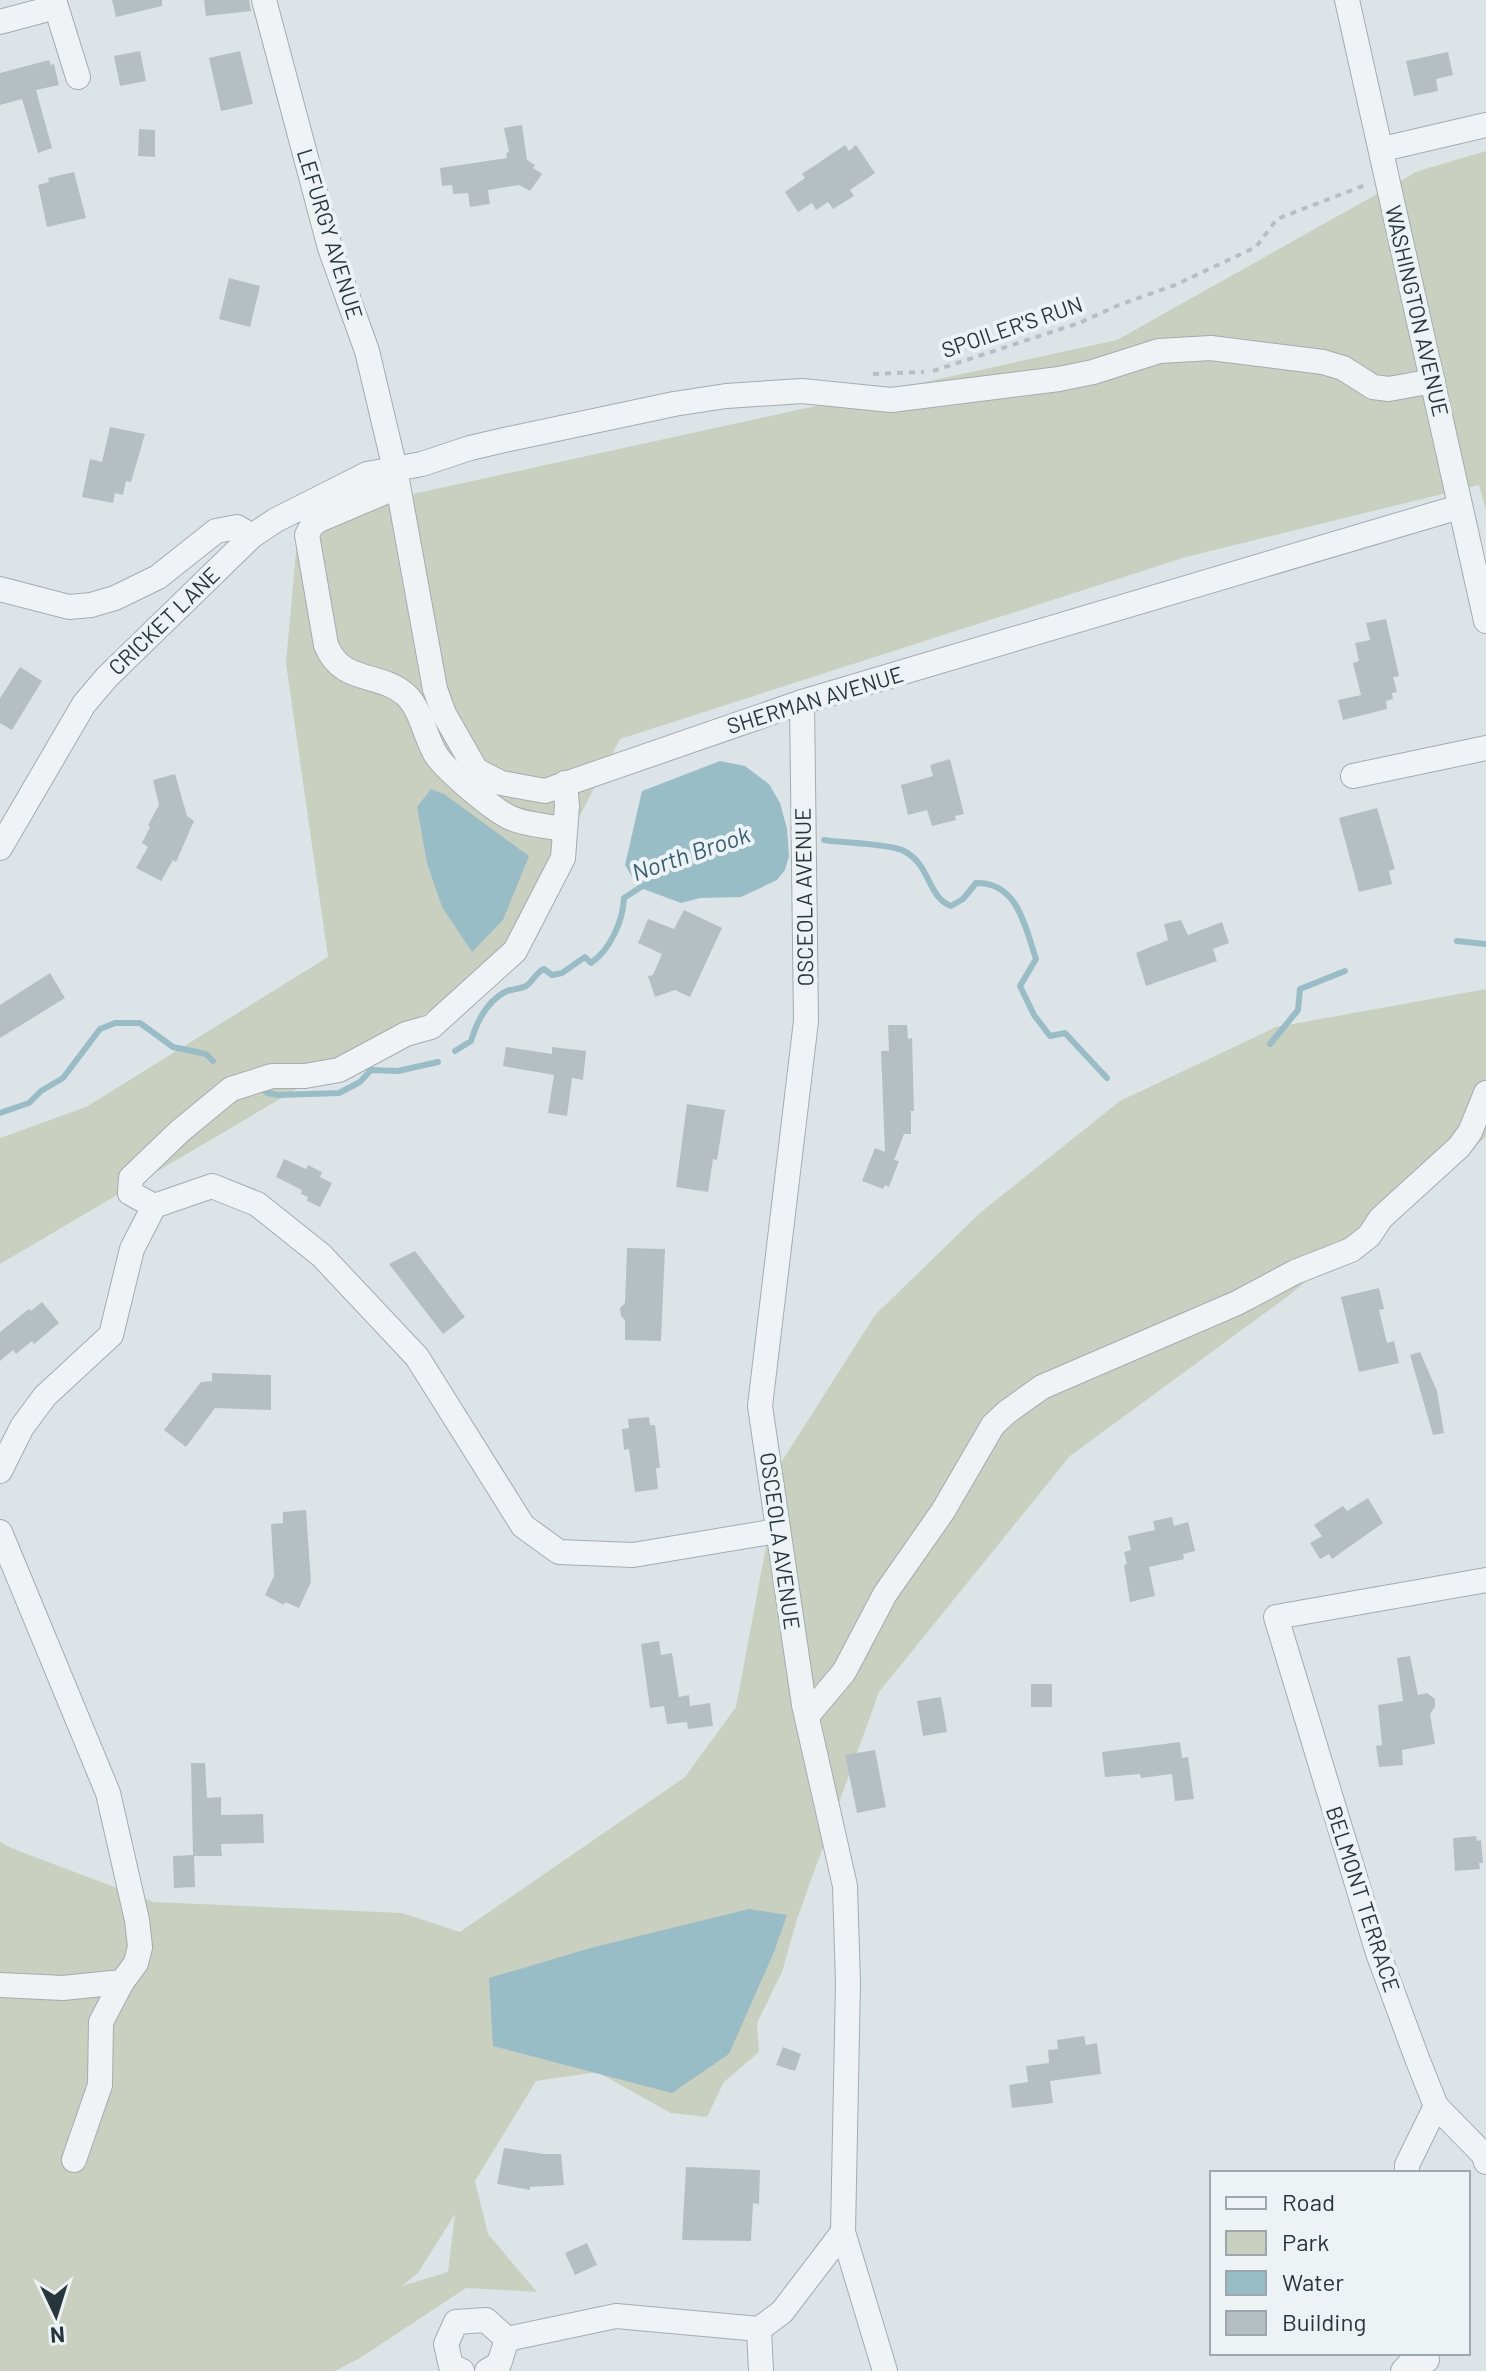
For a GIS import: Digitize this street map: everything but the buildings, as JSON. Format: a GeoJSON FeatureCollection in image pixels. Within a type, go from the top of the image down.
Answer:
{"type":"FeatureCollection","features":[{"type":"Feature","properties":{"kind":"street","name":"LEFURGY AVENUE"},"geometry":{"type":"LineString","coordinates":[[264,0],[330,248],[367,351],[396,478]]}},
{"type":"Feature","properties":{"kind":"street","name":"WASHINGTON AVENUE"},"geometry":{"type":"LineString","coordinates":[[1347,0],[1383,149],[1486,621]]}},
{"type":"Feature","properties":{"kind":"street"},"geometry":{"type":"LineString","coordinates":[[0,22],[55,4],[78,77]]}},
{"type":"Feature","properties":{"kind":"street"},"geometry":{"type":"LineString","coordinates":[[1383,149],[1486,125]]}},
{"type":"Feature","properties":{"kind":"street"},"geometry":{"type":"LineString","coordinates":[[565,829],[511,819],[478,796],[437,756],[407,696],[342,669],[332,659],[326,645],[307,535],[312,525],[422,464],[496,442],[726,396],[802,391],[891,400],[1059,379],[1093,372],[1159,351],[1211,348],[1323,362],[1343,368],[1373,387],[1389,389],[1433,381]]}},
{"type":"Feature","properties":{"kind":"street","name":"CRICKET LANE"},"geometry":{"type":"LineString","coordinates":[[0,848],[84,704],[107,677],[252,536],[329,491],[367,474],[396,478]]}},
{"type":"Feature","properties":{"kind":"street","name":"SHERMAN AVENUE"},"geometry":{"type":"LineString","coordinates":[[396,478],[435,689],[456,738],[476,770],[501,783],[545,791],[802,702],[1459,507]]}},
{"type":"Feature","properties":{"kind":"street"},"geometry":{"type":"LineString","coordinates":[[0,589],[69,607],[91,605],[115,598],[158,577],[216,531],[237,527],[252,536]]}},
{"type":"Feature","properties":{"kind":"street","name":"OSCEOLA AVENUE"},"geometry":{"type":"LineString","coordinates":[[802,702],[806,1021],[760,1406],[807,1716],[845,1886],[848,1983],[843,2232],[885,2371]]}},
{"type":"Feature","properties":{"kind":"street"},"geometry":{"type":"LineString","coordinates":[[1353,776],[1486,748]]}},
{"type":"Feature","properties":{"kind":"street"},"geometry":{"type":"LineString","coordinates":[[154,1206],[130,1193],[131,1178],[180,1131],[231,1089],[272,1076],[305,1076],[339,1070],[406,1034],[431,1027],[515,951],[563,858],[565,783]]}},
{"type":"Feature","properties":{"kind":"street"},"geometry":{"type":"LineString","coordinates":[[807,1716],[844,1672],[885,1594],[943,1511],[993,1425],[1007,1412],[1042,1387],[1237,1303],[1295,1272],[1351,1250],[1369,1236],[1381,1218],[1459,1147],[1470,1132],[1486,1093]]}},
{"type":"Feature","properties":{"kind":"street"},"geometry":{"type":"LineString","coordinates":[[0,1471],[22,1427],[45,1396],[111,1335],[132,1249],[154,1206],[212,1186],[257,1204],[321,1255],[417,1357],[523,1526],[559,1552],[633,1555],[777,1531]]}},
{"type":"Feature","properties":{"kind":"street"},"geometry":{"type":"LineString","coordinates":[[0,1532],[108,1793],[137,1920],[140,1947],[136,1963],[101,2022],[100,2085],[74,2160]]}},
{"type":"Feature","properties":{"kind":"street","name":"BELMONT TERRACE"},"geometry":{"type":"LineString","coordinates":[[1486,1580],[1276,1617],[1378,1953],[1436,2106],[1483,2154],[1486,2162]]}},
{"type":"Feature","properties":{"kind":"street"},"geometry":{"type":"LineString","coordinates":[[0,1985],[63,1988],[122,1982]]}},
{"type":"Feature","properties":{"kind":"street"},"geometry":{"type":"LineString","coordinates":[[1407,2171],[1407,2165],[1436,2106]]}},
{"type":"Feature","properties":{"kind":"street"},"geometry":{"type":"LineString","coordinates":[[507,2339],[616,2316],[759,2329],[782,2312],[843,2232]]}},
{"type":"Feature","properties":{"kind":"street"},"geometry":{"type":"LineString","coordinates":[[462,2371],[451,2366],[446,2344],[456,2322],[486,2320],[507,2339]]}},
{"type":"Feature","properties":{"kind":"street"},"geometry":{"type":"LineString","coordinates":[[759,2329],[761,2371]]}},
{"type":"Feature","properties":{"kind":"street"},"geometry":{"type":"LineString","coordinates":[[487,2371],[499,2364],[507,2339]]}},
{"type":"Feature","properties":{"kind":"street"},"geometry":{"type":"LineString","coordinates":[[1403,2371],[1412,2361],[1428,2361]]}},
{"type":"Feature","properties":{"kind":"path","name":"SPOILER'S RUN"},"geometry":{"type":"LineString","coordinates":[[872,374],[933,371],[1079,323],[1175,285],[1256,247],[1277,219],[1360,188],[1386,174]]}},
{"type":"Feature","properties":{"kind":"green space"},"geometry":{"type":"Polygon","coordinates":[[[1486,151],[1486,510],[1479,485],[1186,557],[620,739],[499,970],[0,1264],[0,1138],[86,1107],[328,957],[286,663],[299,519],[1117,340],[1418,171],[1486,151]]]}},
{"type":"Feature","properties":{"kind":"green space"},"geometry":{"type":"Polygon","coordinates":[[[1486,989],[1486,1137],[1288,1296],[1070,1456],[879,1692],[797,1919],[782,1972],[757,2023],[759,2052],[724,2082],[707,2117],[671,2113],[597,2072],[536,2081],[475,2181],[488,2234],[537,2292],[466,2288],[335,2371],[0,2371],[0,1842],[154,1902],[402,1913],[460,1932],[685,1777],[736,1707],[782,1461],[875,1315],[981,1212],[1120,1101],[1276,1027],[1486,989]],[[455,2214],[418,2273],[402,2286],[448,2272],[455,2214]]]}},
{"type":"Feature","properties":{"kind":"water"},"geometry":{"type":"Polygon","coordinates":[[[720,761],[745,766],[769,784],[780,803],[787,829],[789,856],[785,870],[777,880],[741,897],[700,898],[681,903],[638,887],[625,865],[642,791],[720,761]]]}},
{"type":"Feature","properties":{"kind":"water"},"geometry":{"type":"Polygon","coordinates":[[[431,789],[444,794],[529,856],[503,920],[472,952],[442,907],[427,863],[417,807],[431,789]]]}},
{"type":"Feature","properties":{"kind":"water"},"geometry":{"type":"Polygon","coordinates":[[[749,1909],[787,1915],[774,1952],[729,2054],[672,2093],[493,2046],[489,1978],[594,1947],[749,1909]]]}},
{"type":"Feature","properties":{"kind":"waterway","name":"North Brook"},"geometry":{"type":"LineString","coordinates":[[824,840],[878,845],[904,851],[919,864],[937,896],[951,906],[963,899],[976,883],[1002,890],[1018,909],[1036,959],[1020,986],[1034,1015],[1050,1036],[1065,1033],[1107,1078]]}},
{"type":"Feature","properties":{"kind":"waterway","name":"North Brook"},"geometry":{"type":"LineString","coordinates":[[455,1051],[471,1041],[484,1012],[500,995],[526,986],[544,969],[552,975],[562,973],[585,957],[591,963],[598,957],[614,934],[624,898],[644,885]]}},
{"type":"Feature","properties":{"kind":"waterway","name":"North Brook"},"geometry":{"type":"LineString","coordinates":[[1457,941],[1486,944]]}},
{"type":"Feature","properties":{"kind":"waterway","name":"North Brook"},"geometry":{"type":"LineString","coordinates":[[1270,1044],[1298,1010],[1300,989],[1345,971]]}},
{"type":"Feature","properties":{"kind":"waterway","name":"North Brook"},"geometry":{"type":"LineString","coordinates":[[0,1113],[29,1103],[41,1091],[63,1078],[100,1029],[115,1023],[140,1023],[173,1047],[206,1054],[213,1061]]}},
{"type":"Feature","properties":{"kind":"waterway","name":"North Brook"},"geometry":{"type":"LineString","coordinates":[[261,1087],[267,1093],[278,1095],[339,1093],[360,1082],[371,1070],[398,1071],[438,1062]]}}]}
